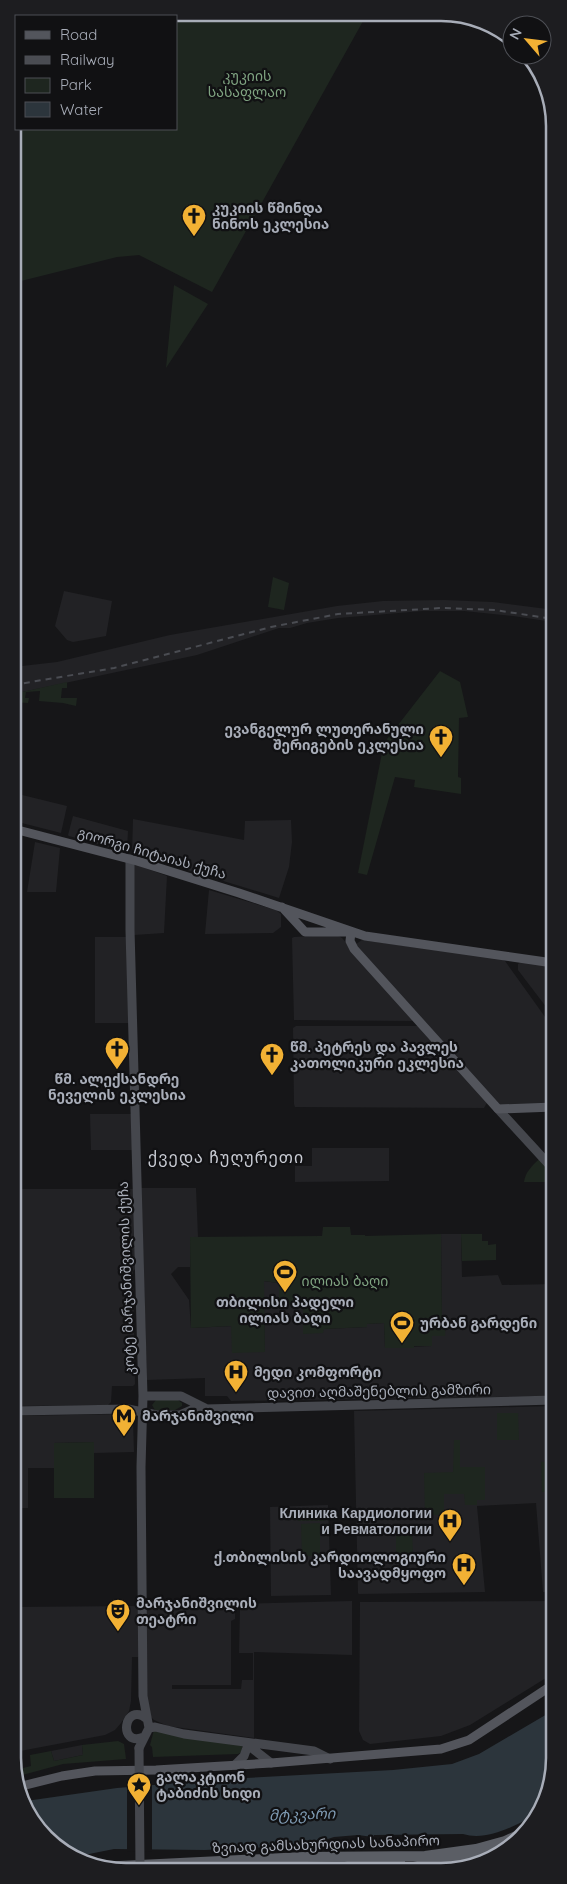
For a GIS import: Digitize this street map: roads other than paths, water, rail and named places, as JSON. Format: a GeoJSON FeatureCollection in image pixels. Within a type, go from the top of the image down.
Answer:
{"type":"FeatureCollection","features":[{"type":"Feature","properties":{"kind":"highway","name":"ზვიად გამსახურდიას სანაპირო"},"geometry":{"type":"LineString","coordinates":[[190,1863],[304,1857],[425,1856],[493,1845],[507,1839]]}},
{"type":"Feature","properties":{"kind":"highway","name":"ზვიად გამსახურდიას სანაპირო"},"geometry":{"type":"LineString","coordinates":[[436,1863],[480,1855]]}},
{"type":"Feature","properties":{"kind":"highway"},"geometry":{"type":"LineString","coordinates":[[387,1863],[425,1856]]}},
{"type":"Feature","properties":{"kind":"main road","name":"გიორგი ჩიტაიას ქუჩა"},"geometry":{"type":"LineString","coordinates":[[21,831],[130,859],[282,907],[314,919],[350,937]]}},
{"type":"Feature","properties":{"kind":"main road","name":"კოტე მარჯანიშვილის ქუჩა"},"geometry":{"type":"LineString","coordinates":[[130,859],[130,930],[143,1396],[143,1696],[148,1723]]}},
{"type":"Feature","properties":{"kind":"main road"},"geometry":{"type":"LineString","coordinates":[[282,907],[305,932],[340,933],[353,938],[362,936],[546,962]]}},
{"type":"Feature","properties":{"kind":"main road"},"geometry":{"type":"LineString","coordinates":[[300,927],[304,919],[314,919],[314,926],[310,931]]}},
{"type":"Feature","properties":{"kind":"main road"},"geometry":{"type":"LineString","coordinates":[[350,937],[354,949],[546,1161]]}},
{"type":"Feature","properties":{"kind":"main road"},"geometry":{"type":"LineString","coordinates":[[498,1109],[546,1107]]}},
{"type":"Feature","properties":{"kind":"main road","name":"დავით აღმაშენებლის გამზირი"},"geometry":{"type":"LineString","coordinates":[[143,1396],[181,1396],[205,1408]]}},
{"type":"Feature","properties":{"kind":"main road"},"geometry":{"type":"LineString","coordinates":[[186,1412],[189,1405],[187,1400]]}},
{"type":"Feature","properties":{"kind":"main road","name":"დავით აღმაშენებლის გამზირი"},"geometry":{"type":"LineString","coordinates":[[142,1412],[157,1415],[180,1415],[194,1409],[205,1408],[546,1400]]}},
{"type":"Feature","properties":{"kind":"main road"},"geometry":{"type":"LineString","coordinates":[[21,1411],[128,1409],[142,1412]]}},
{"type":"Feature","properties":{"kind":"main road"},"geometry":{"type":"LineString","coordinates":[[25,1785],[95,1770],[156,1770],[330,1759],[442,1749],[469,1740],[546,1689]]}},
{"type":"Feature","properties":{"kind":"main road","name":"კოტე მარჯანიშვილის ქუჩა"},"geometry":{"type":"LineString","coordinates":[[135,1715],[140,1708],[143,1696]]}},
{"type":"Feature","properties":{"kind":"main road"},"geometry":{"type":"LineString","coordinates":[[139,1747],[134,1738],[128,1734],[126,1726],[129,1719],[135,1715],[139,1715],[154,1727],[184,1734],[314,1751],[330,1759]]}},
{"type":"Feature","properties":{"kind":"main road"},"geometry":{"type":"LineString","coordinates":[[140,1863],[139,1747],[148,1723]]}},
{"type":"Feature","properties":{"kind":"main road"},"geometry":{"type":"LineString","coordinates":[[134,1738],[144,1737]]}},
{"type":"Feature","properties":{"kind":"main road"},"geometry":{"type":"LineString","coordinates":[[246,1743],[271,1763]]}},
{"type":"Feature","properties":{"kind":"main road"},"geometry":{"type":"LineString","coordinates":[[235,1765],[244,1756],[246,1743]]}},
{"type":"Feature","properties":{"kind":"water","name":"მტკვარი"},"geometry":{"type":"Polygon","coordinates":[[[546,1715],[546,1765],[538,1798],[532,1810],[525,1820],[499,1832],[481,1836],[463,1834],[374,1835],[373,1837],[358,1835],[334,1837],[309,1845],[205,1850],[114,1849],[86,1855],[74,1849],[52,1832],[43,1822],[30,1800],[117,1788],[226,1779],[393,1770],[452,1764],[479,1754],[546,1715]]]}},
{"type":"Feature","properties":{"kind":"railway"},"geometry":{"type":"LineString","coordinates":[[21,684],[114,668],[271,627],[338,614],[442,608],[495,610],[546,618]]}},
{"type":"Feature","properties":{"kind":"place","name":"კუკიის წმინდა ნინოს ეკლესია"},"geometry":{"type":"Point","coordinates":[194,237]}},
{"type":"Feature","properties":{"kind":"place","name":"ევანგელურ ლუთერანული შერიგების ეკლესია"},"geometry":{"type":"Point","coordinates":[441,758]}},
{"type":"Feature","properties":{"kind":"place","name":"წმ. ალექსანდრე ნეველის ეკლესია"},"geometry":{"type":"Point","coordinates":[117,1070]}},
{"type":"Feature","properties":{"kind":"place","name":"წმ. პეტრეს და პავლეს კათოლიკური ეკლესია"},"geometry":{"type":"Point","coordinates":[272,1076]}},
{"type":"Feature","properties":{"kind":"place","name":"თბილისი პადელი ილიას ბაღი"},"geometry":{"type":"Point","coordinates":[285,1293]}},
{"type":"Feature","properties":{"kind":"place","name":"ურბან გარდენი"},"geometry":{"type":"Point","coordinates":[402,1344]}},
{"type":"Feature","properties":{"kind":"place","name":"მედი კომფორტი"},"geometry":{"type":"Point","coordinates":[236,1393]}},
{"type":"Feature","properties":{"kind":"place","name":"მარჯანიშვილი"},"geometry":{"type":"Point","coordinates":[124,1437]}},
{"type":"Feature","properties":{"kind":"place","name":"Клиника Кардиологии и Ревматологии"},"geometry":{"type":"Point","coordinates":[450,1542]}},
{"type":"Feature","properties":{"kind":"place","name":"ქ.თბილისის კარდიოლოგიური საავადმყოფო"},"geometry":{"type":"Point","coordinates":[464,1586]}},
{"type":"Feature","properties":{"kind":"place","name":"მარჯანიშვილის თეატრი"},"geometry":{"type":"Point","coordinates":[118,1632]}},
{"type":"Feature","properties":{"kind":"place","name":"გალაკტიონ ტაბიძის ხიდი"},"geometry":{"type":"Point","coordinates":[139,1806]}},
{"type":"Feature","properties":{"kind":"district","name":"ქვედა ჩუღურეთი"},"geometry":{"type":"Point","coordinates":[226,1157]}},
{"type":"Feature","properties":{"kind":"park label","name":"კუკიის სასაფლაო"},"geometry":{"type":"Point","coordinates":[247,84]}},
{"type":"Feature","properties":{"kind":"park label","name":"ილიას ბაღი"},"geometry":{"type":"Point","coordinates":[345,1281]}}]}
